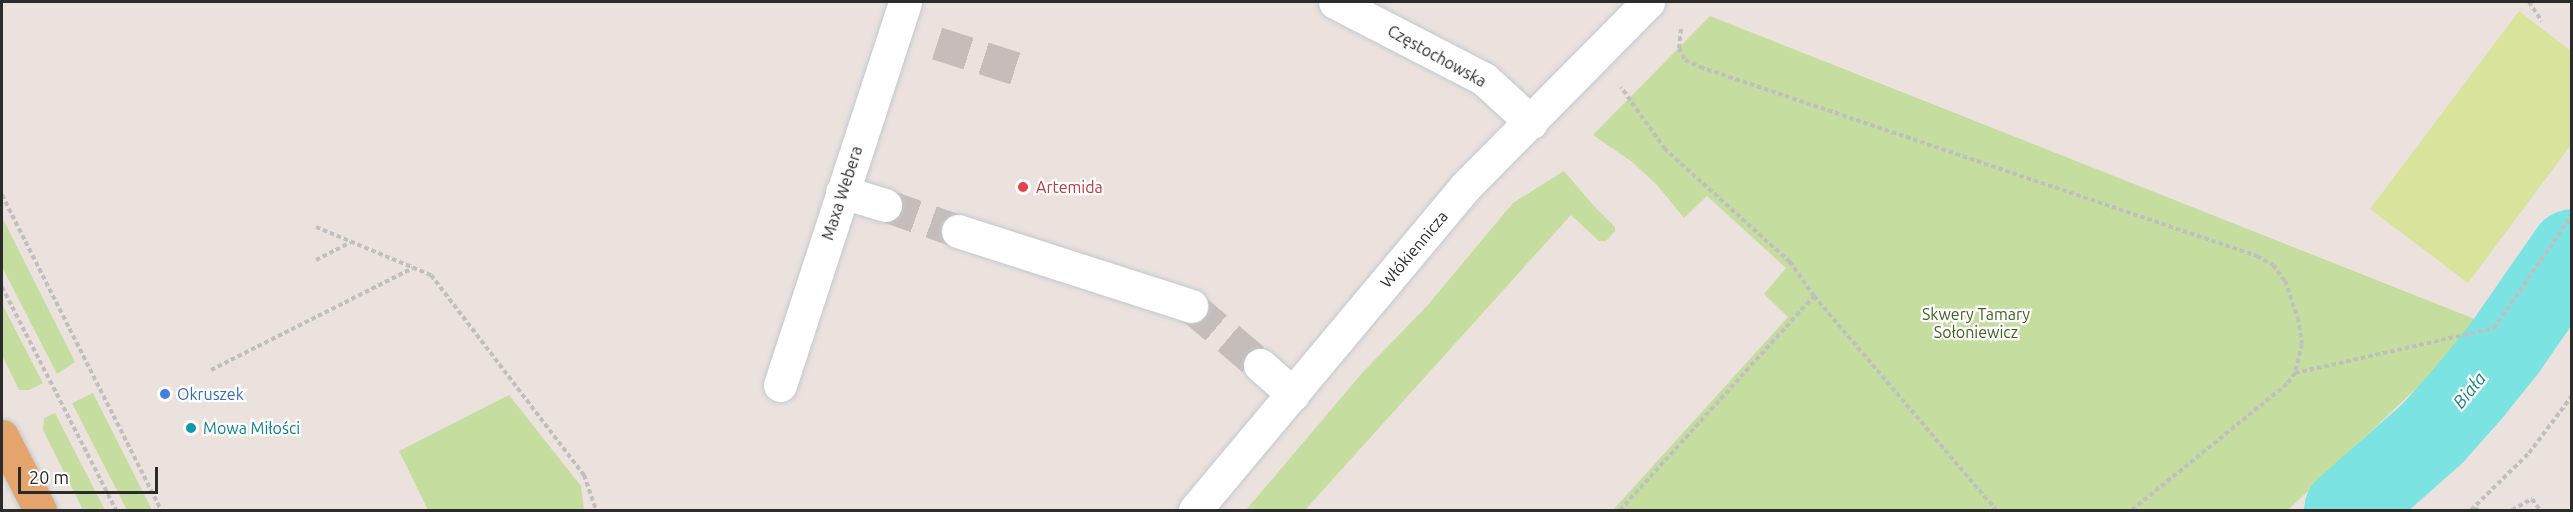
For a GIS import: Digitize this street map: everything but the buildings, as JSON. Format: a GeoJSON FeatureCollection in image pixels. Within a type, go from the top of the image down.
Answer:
{"type":"FeatureCollection","features":[{"type":"Feature","properties":{"kind":"main road"},"geometry":{"type":"LineString","coordinates":[[2,436],[40,510]]}},
{"type":"Feature","properties":{"kind":"street","name":"Maxa Webera"},"geometry":{"type":"LineString","coordinates":[[780,385],[905,2]]}},
{"type":"Feature","properties":{"kind":"street","name":"Częstochowska"},"geometry":{"type":"LineString","coordinates":[[1335,2],[1484,79],[1531,122]]}},
{"type":"Feature","properties":{"kind":"street","name":"Włókiennicza"},"geometry":{"type":"LineString","coordinates":[[1195,510],[1466,186],[1648,2]]}},
{"type":"Feature","properties":{"kind":"street"},"geometry":{"type":"LineString","coordinates":[[842,192],[885,205]]}},
{"type":"Feature","properties":{"kind":"street"},"geometry":{"type":"LineString","coordinates":[[957,231],[1191,306]]}},
{"type":"Feature","properties":{"kind":"street"},"geometry":{"type":"LineString","coordinates":[[1260,365],[1293,394]]}},
{"type":"Feature","properties":{"kind":"path"},"geometry":{"type":"LineString","coordinates":[[2529,2],[2542,21]]}},
{"type":"Feature","properties":{"kind":"path"},"geometry":{"type":"LineString","coordinates":[[1681,22],[1679,48],[1685,60],[1700,67],[2257,256],[2273,265],[2285,281],[2293,301],[2302,344],[2295,373],[2287,384],[2132,510]]}},
{"type":"Feature","properties":{"kind":"path"},"geometry":{"type":"LineString","coordinates":[[1620,87],[1665,149],[1790,262],[1814,296],[1995,510]]}},
{"type":"Feature","properties":{"kind":"path"},"geometry":{"type":"LineString","coordinates":[[2,195],[161,510]]}},
{"type":"Feature","properties":{"kind":"path"},"geometry":{"type":"LineString","coordinates":[[2295,373],[2494,328],[2571,215]]}},
{"type":"Feature","properties":{"kind":"path"},"geometry":{"type":"LineString","coordinates":[[316,227],[431,275],[584,475],[596,510]]}},
{"type":"Feature","properties":{"kind":"path"},"geometry":{"type":"LineString","coordinates":[[316,260],[352,242]]}},
{"type":"Feature","properties":{"kind":"path"},"geometry":{"type":"LineString","coordinates":[[211,370],[414,268]]}},
{"type":"Feature","properties":{"kind":"path"},"geometry":{"type":"LineString","coordinates":[[2,287],[116,510]]}},
{"type":"Feature","properties":{"kind":"path"},"geometry":{"type":"LineString","coordinates":[[1620,510],[1814,296]]}},
{"type":"Feature","properties":{"kind":"path"},"geometry":{"type":"LineString","coordinates":[[2472,509],[2529,453],[2571,396]]}},
{"type":"Feature","properties":{"kind":"path"},"geometry":{"type":"LineString","coordinates":[[2512,510],[2532,499],[2540,510]]}},
{"type":"Feature","properties":{"kind":"path"},"geometry":{"type":"LineString","coordinates":[[2472,509],[2482,510]]}},
{"type":"Feature","properties":{"kind":"green space"},"geometry":{"type":"Polygon","coordinates":[[[2519,11],[2571,51],[2571,145],[2468,283],[2370,209],[2519,11]]]}},
{"type":"Feature","properties":{"kind":"green space","name":"Skwery Tamary Sołoniewicz"},"geometry":{"type":"Polygon","coordinates":[[[1710,16],[2485,323],[2288,510],[1613,510],[1788,317],[1764,294],[1786,268],[1707,196],[1684,218],[1657,185],[1632,162],[1593,135],[1710,16]]]}},
{"type":"Feature","properties":{"kind":"green space"},"geometry":{"type":"Polygon","coordinates":[[[1564,171],[1615,227],[1615,231],[1606,241],[1599,241],[1571,215],[1305,510],[1246,510],[1363,372],[1427,306],[1513,203],[1564,171]]]}},
{"type":"Feature","properties":{"kind":"green space"},"geometry":{"type":"Polygon","coordinates":[[[2,217],[75,362],[57,374],[2,267],[2,217]]]}},
{"type":"Feature","properties":{"kind":"green space"},"geometry":{"type":"Polygon","coordinates":[[[2,304],[43,383],[29,390],[19,390],[2,355],[2,304]]]}},
{"type":"Feature","properties":{"kind":"green space"},"geometry":{"type":"Polygon","coordinates":[[[93,393],[152,510],[127,510],[72,403],[93,393]]]}},
{"type":"Feature","properties":{"kind":"green space"},"geometry":{"type":"Polygon","coordinates":[[[509,395],[581,486],[584,510],[428,510],[399,451],[509,395]]]}},
{"type":"Feature","properties":{"kind":"green space"},"geometry":{"type":"Polygon","coordinates":[[[55,413],[105,510],[83,510],[43,430],[44,418],[55,413]]]}},
{"type":"Feature","properties":{"kind":"waterway","name":"Biała"},"geometry":{"type":"LineString","coordinates":[[2346,510],[2433,433],[2471,390],[2504,349],[2572,251]]}},
{"type":"Feature","properties":{"kind":"tunnel"},"geometry":{"type":"LineString","coordinates":[[937,43],[1028,72]]}},
{"type":"Feature","properties":{"kind":"tunnel"},"geometry":{"type":"LineString","coordinates":[[885,205],[958,231]]}},
{"type":"Feature","properties":{"kind":"tunnel"},"geometry":{"type":"LineString","coordinates":[[1191,306],[1260,365]]}},
{"type":"Feature","properties":{"kind":"place","name":"Artemida"},"geometry":{"type":"Point","coordinates":[1023,187]}},
{"type":"Feature","properties":{"kind":"place","name":"Okruszek"},"geometry":{"type":"Point","coordinates":[165,394]}},
{"type":"Feature","properties":{"kind":"place","name":"Mowa Miłości"},"geometry":{"type":"Point","coordinates":[191,428]}}]}
